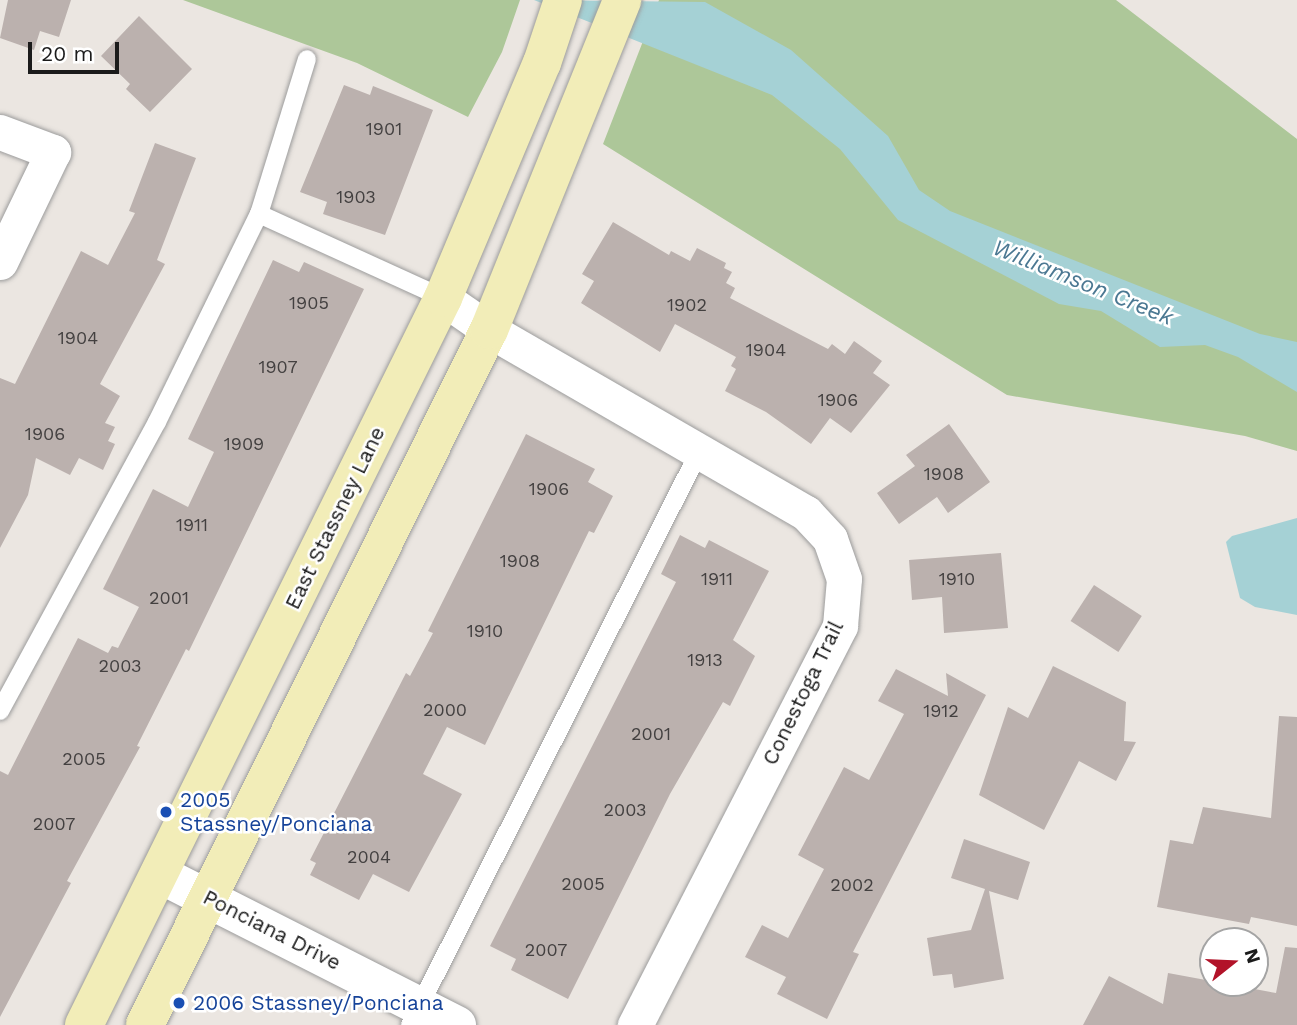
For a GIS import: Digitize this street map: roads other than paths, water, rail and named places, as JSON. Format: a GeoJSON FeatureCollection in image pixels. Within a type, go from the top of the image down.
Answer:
{"type":"FeatureCollection","features":[{"type":"Feature","properties":{"kind":"main road","name":"East Stassney Lane"},"geometry":{"type":"LineString","coordinates":[[85,1025],[443,298],[542,63],[563,0]]}},
{"type":"Feature","properties":{"kind":"main road"},"geometry":{"type":"LineString","coordinates":[[145,1025],[489,330],[598,67],[622,0]]}},
{"type":"Feature","properties":{"kind":"street"},"geometry":{"type":"LineString","coordinates":[[0,132],[52,152],[0,262]]}},
{"type":"Feature","properties":{"kind":"street","name":"Conestoga Trail"},"geometry":{"type":"LineString","coordinates":[[443,298],[489,330],[701,448],[819,524],[838,556],[845,602],[840,626],[635,1025]]}},
{"type":"Feature","properties":{"kind":"street","name":"Ponciana Drive"},"geometry":{"type":"LineString","coordinates":[[161,875],[210,898],[415,1015],[457,1025]]}},
{"type":"Feature","properties":{"kind":"lane"},"geometry":{"type":"LineString","coordinates":[[0,711],[157,422],[259,214],[307,60]]}},
{"type":"Feature","properties":{"kind":"lane"},"geometry":{"type":"LineString","coordinates":[[259,214],[443,298]]}},
{"type":"Feature","properties":{"kind":"lane"},"geometry":{"type":"LineString","coordinates":[[415,1015],[701,448]]}},
{"type":"Feature","properties":{"kind":"water","name":"Williamson Creek"},"geometry":{"type":"Polygon","coordinates":[[[534,0],[705,2],[791,50],[888,136],[919,190],[950,211],[1260,334],[1297,342],[1297,392],[1238,357],[1205,345],[1160,347],[1101,311],[1059,304],[898,220],[840,149],[772,95],[534,0]]]}},
{"type":"Feature","properties":{"kind":"water"},"geometry":{"type":"Polygon","coordinates":[[[1297,518],[1297,615],[1255,607],[1240,598],[1226,542],[1232,536],[1297,518]]]}},
{"type":"Feature","properties":{"kind":"place","name":"2005 Stassney/Ponciana"},"geometry":{"type":"Point","coordinates":[166,812]}},
{"type":"Feature","properties":{"kind":"place","name":"2006 Stassney/Ponciana"},"geometry":{"type":"Point","coordinates":[179,1003]}}]}
